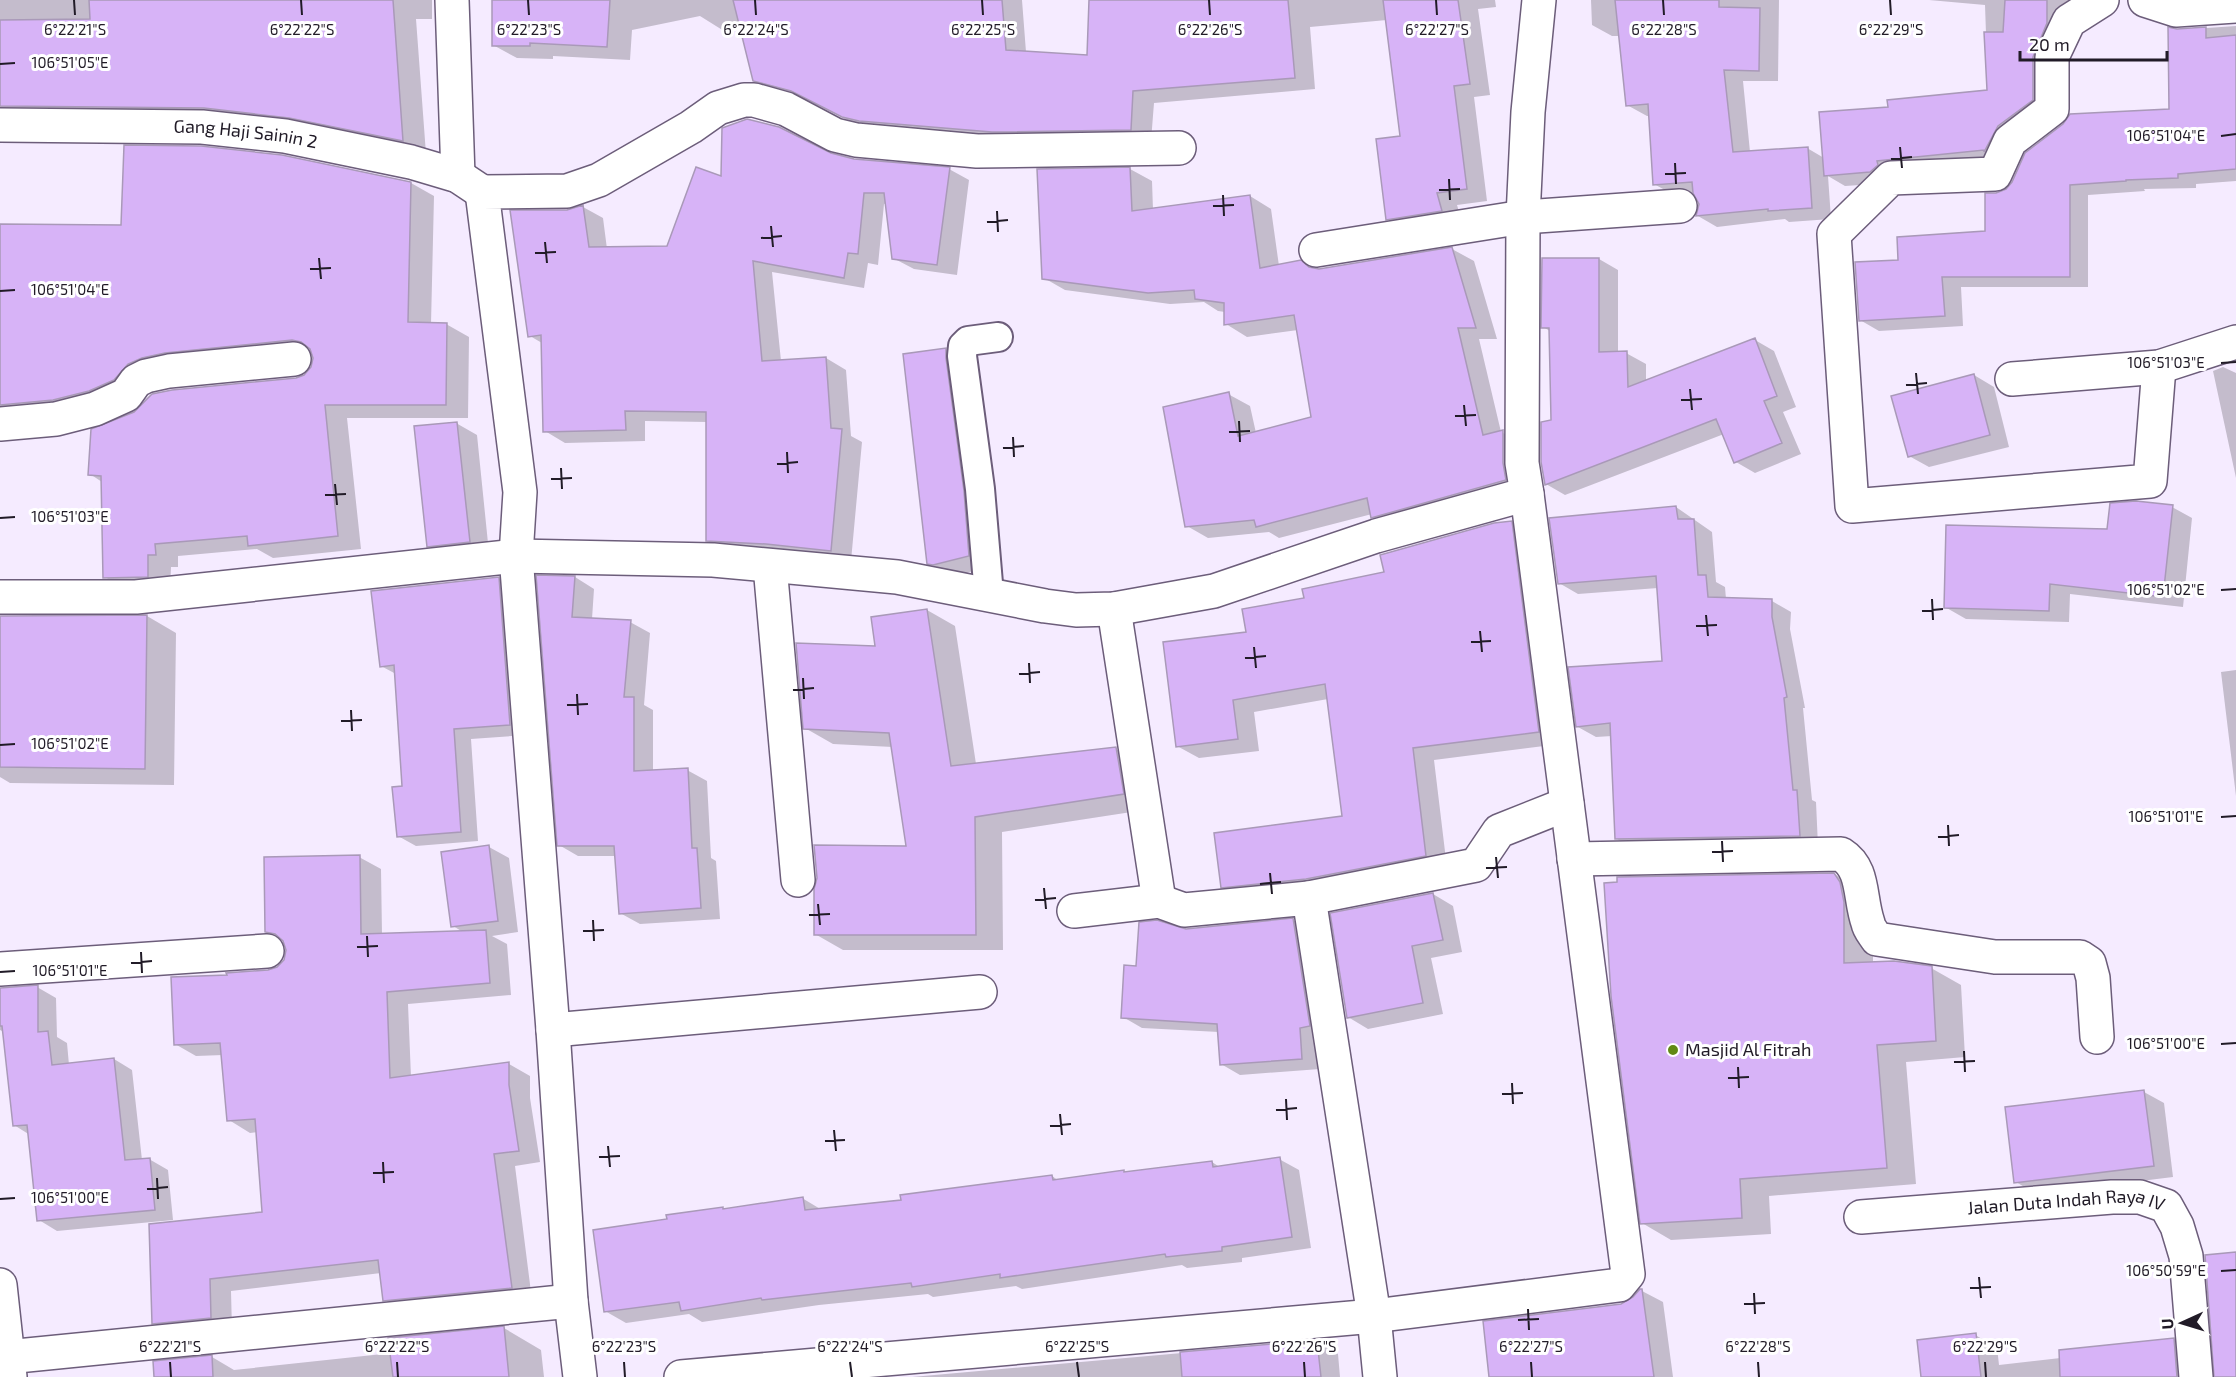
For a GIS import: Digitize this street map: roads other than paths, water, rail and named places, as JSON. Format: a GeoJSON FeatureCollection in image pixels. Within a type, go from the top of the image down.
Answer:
{"type":"FeatureCollection","features":[{"type":"Feature","properties":{"kind":"street"},"geometry":{"type":"LineString","coordinates":[[452,0],[470,184],[520,492],[516,556],[571,1301],[579,1377]]}},
{"type":"Feature","properties":{"kind":"street"},"geometry":{"type":"LineString","coordinates":[[681,1377],[1374,1316],[1619,1285],[1628,1274],[1522,463],[1523,217],[1528,112],[1539,0]]}},
{"type":"Feature","properties":{"kind":"street"},"geometry":{"type":"LineString","coordinates":[[2102,0],[2069,21],[2052,57],[2052,109],[2010,141],[1995,174],[1891,177],[1834,234],[1852,506],[2150,482],[2159,367]]}},
{"type":"Feature","properties":{"kind":"street"},"geometry":{"type":"LineString","coordinates":[[2145,0],[2176,10],[2236,6]]}},
{"type":"Feature","properties":{"kind":"street","name":"Gang Haji Sainin 2"},"geometry":{"type":"LineString","coordinates":[[0,125],[202,127],[273,135],[411,162],[470,184],[567,191],[599,180],[691,127],[718,108],[744,100],[754,100],[786,109],[835,135],[856,140],[977,151],[1179,148]]}},
{"type":"Feature","properties":{"kind":"street"},"geometry":{"type":"LineString","coordinates":[[1316,250],[1523,217],[1680,206]]}},
{"type":"Feature","properties":{"kind":"street"},"geometry":{"type":"LineString","coordinates":[[2012,379],[2159,367],[2236,342]]}},
{"type":"Feature","properties":{"kind":"street"},"geometry":{"type":"LineString","coordinates":[[0,424],[56,419],[95,409],[126,395],[140,378],[146,375],[294,359]]}},
{"type":"Feature","properties":{"kind":"street"},"geometry":{"type":"LineString","coordinates":[[0,597],[136,597],[516,556],[713,560],[897,577],[1066,609],[1114,609],[1214,591],[1376,536],[1527,494]]}},
{"type":"Feature","properties":{"kind":"street"},"geometry":{"type":"LineString","coordinates":[[770,566],[798,880]]}},
{"type":"Feature","properties":{"kind":"street"},"geometry":{"type":"LineString","coordinates":[[1114,609],[1159,902]]}},
{"type":"Feature","properties":{"kind":"street"},"geometry":{"type":"LineString","coordinates":[[1074,911],[1159,902],[1184,909],[1309,898],[1476,865],[1499,831],[1567,804]]}},
{"type":"Feature","properties":{"kind":"street"},"geometry":{"type":"LineString","coordinates":[[1574,859],[1841,854],[1857,869],[1868,925],[1877,939],[1995,957],[2080,957],[2089,963],[2093,978],[2097,1037]]}},
{"type":"Feature","properties":{"kind":"street"},"geometry":{"type":"LineString","coordinates":[[1309,898],[1374,1316],[1380,1377]]}},
{"type":"Feature","properties":{"kind":"street"},"geometry":{"type":"LineString","coordinates":[[0,969],[267,951]]}},
{"type":"Feature","properties":{"kind":"street"},"geometry":{"type":"LineString","coordinates":[[552,1030],[980,992]]}},
{"type":"Feature","properties":{"kind":"street","name":"Jalan Duta Indah Raya IV"},"geometry":{"type":"LineString","coordinates":[[1861,1217],[2112,1197],[2139,1197],[2166,1206],[2177,1226],[2186,1256],[2196,1377]]}},
{"type":"Feature","properties":{"kind":"street"},"geometry":{"type":"LineString","coordinates":[[0,1285],[9,1367],[571,1301]]}},
{"type":"Feature","properties":{"kind":"lane"},"geometry":{"type":"LineString","coordinates":[[989,595],[980,489],[962,356],[963,346],[968,341],[998,337]]}},
{"type":"Feature","properties":{"kind":"place","name":"Masjid Al Fitrah"},"geometry":{"type":"Point","coordinates":[1673,1050]}}]}
